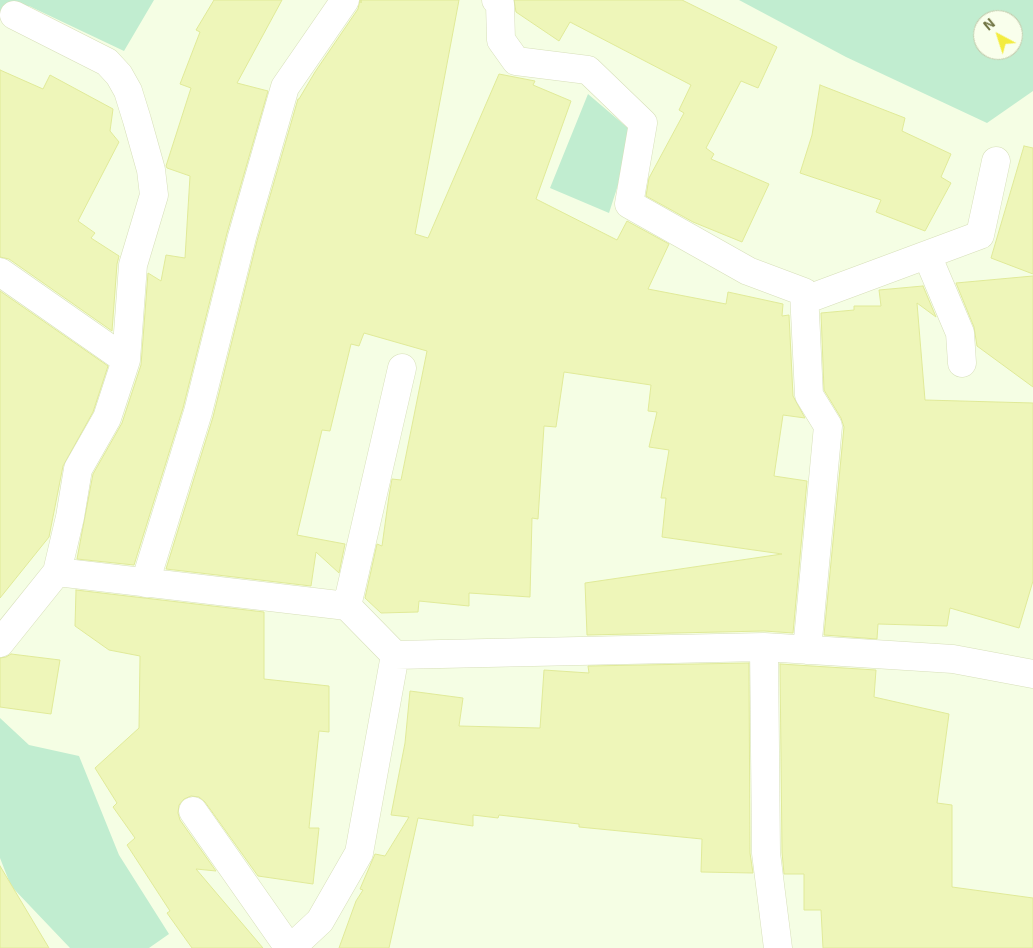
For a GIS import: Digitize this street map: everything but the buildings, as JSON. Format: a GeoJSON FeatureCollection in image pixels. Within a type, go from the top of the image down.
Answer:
{"type":"FeatureCollection","features":[{"type":"Feature","properties":{"kind":"lane"},"geometry":{"type":"LineString","coordinates":[[146,583],[198,412],[242,238],[286,87],[345,0]]}},
{"type":"Feature","properties":{"kind":"lane"},"geometry":{"type":"LineString","coordinates":[[496,0],[500,4],[501,40],[516,61],[588,70],[642,123],[629,204],[748,271],[804,292],[809,396],[828,426],[807,650]]}},
{"type":"Feature","properties":{"kind":"lane"},"geometry":{"type":"LineString","coordinates":[[0,644],[57,572],[70,518],[78,469],[108,418],[126,360],[133,265],[154,195],[150,170],[137,120],[119,75],[107,62],[14,15]]}},
{"type":"Feature","properties":{"kind":"lane"},"geometry":{"type":"LineString","coordinates":[[805,300],[980,236],[996,161]]}},
{"type":"Feature","properties":{"kind":"lane"},"geometry":{"type":"LineString","coordinates":[[927,255],[960,333],[962,363]]}},
{"type":"Feature","properties":{"kind":"lane"},"geometry":{"type":"LineString","coordinates":[[0,272],[126,360]]}},
{"type":"Feature","properties":{"kind":"lane"},"geometry":{"type":"LineString","coordinates":[[348,606],[402,368]]}},
{"type":"Feature","properties":{"kind":"lane"},"geometry":{"type":"LineString","coordinates":[[57,572],[348,606],[395,655],[764,647],[953,659],[1033,674]]}},
{"type":"Feature","properties":{"kind":"lane"},"geometry":{"type":"LineString","coordinates":[[764,647],[766,853],[778,948]]}},
{"type":"Feature","properties":{"kind":"lane"},"geometry":{"type":"LineString","coordinates":[[193,811],[290,948],[320,921],[359,853],[395,655]]}},
{"type":"Feature","properties":{"kind":"green space"},"geometry":{"type":"Polygon","coordinates":[[[0,0],[154,0],[124,51],[29,6],[0,16],[0,0]]]}},
{"type":"Feature","properties":{"kind":"green space"},"geometry":{"type":"Polygon","coordinates":[[[739,0],[1033,0],[1033,91],[987,123],[846,57],[739,0]]]}},
{"type":"Feature","properties":{"kind":"green space"},"geometry":{"type":"Polygon","coordinates":[[[588,94],[629,129],[618,185],[609,213],[550,188],[588,94]]]}},
{"type":"Feature","properties":{"kind":"green space"},"geometry":{"type":"Polygon","coordinates":[[[0,718],[29,745],[79,756],[119,855],[169,934],[149,948],[70,948],[11,886],[0,858],[0,718]]]}}]}
